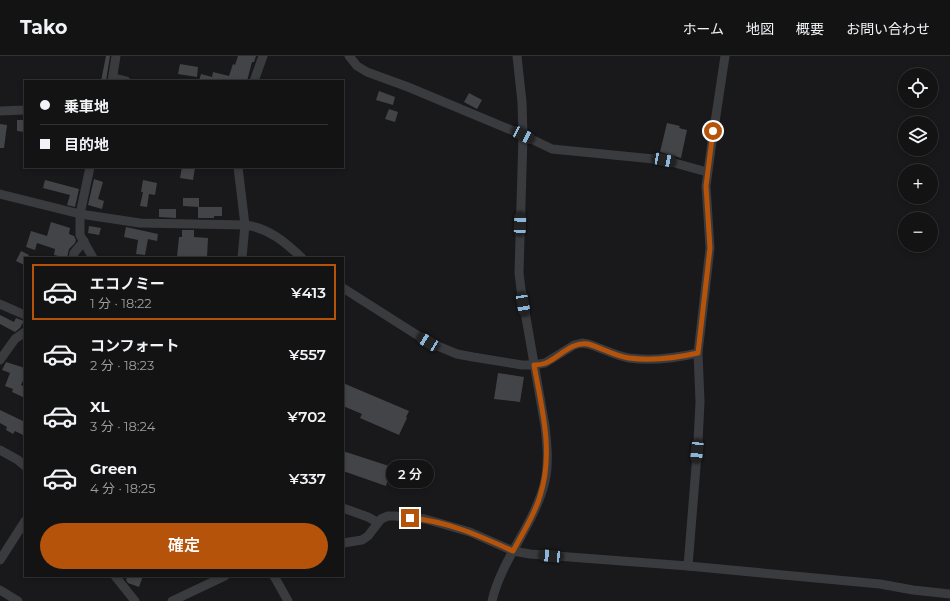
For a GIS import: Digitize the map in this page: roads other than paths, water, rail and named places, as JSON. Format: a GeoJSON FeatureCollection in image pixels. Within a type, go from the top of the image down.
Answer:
{"type":"FeatureCollection","features":[{"type":"Feature","properties":{"kind":"street"},"geometry":{"type":"LineString","coordinates":[[113,80],[116,56]]}},
{"type":"Feature","properties":{"kind":"street"},"geometry":{"type":"LineString","coordinates":[[254,80],[263,56]]}},
{"type":"Feature","properties":{"kind":"street"},"geometry":{"type":"LineString","coordinates":[[349,56],[357,66],[367,72],[408,87],[523,135],[544,146],[558,150],[664,160],[707,172]]}},
{"type":"Feature","properties":{"kind":"street"},"geometry":{"type":"LineString","coordinates":[[492,601],[498,582],[537,506],[547,470],[547,445],[520,289],[519,273],[523,135],[522,102],[517,56]]}},
{"type":"Feature","properties":{"kind":"street"},"geometry":{"type":"LineString","coordinates":[[688,566],[700,402],[698,353],[710,248],[706,198],[707,172],[725,56]]}},
{"type":"Feature","properties":{"kind":"street"},"geometry":{"type":"LineString","coordinates":[[0,111],[24,110]]}},
{"type":"Feature","properties":{"kind":"street"},"geometry":{"type":"LineString","coordinates":[[90,168],[80,214],[80,235],[92,257]]}},
{"type":"Feature","properties":{"kind":"street"},"geometry":{"type":"LineString","coordinates":[[238,168],[245,225],[242,257]]}},
{"type":"Feature","properties":{"kind":"street"},"geometry":{"type":"LineString","coordinates":[[0,194],[80,214],[140,223],[245,225],[260,228],[287,243],[301,257]]}},
{"type":"Feature","properties":{"kind":"street"},"geometry":{"type":"LineString","coordinates":[[73,257],[74,253],[84,241]]}},
{"type":"Feature","properties":{"kind":"street"},"geometry":{"type":"LineString","coordinates":[[344,289],[428,342],[457,354],[473,357],[522,365],[534,365],[545,363],[574,345],[582,343],[628,358],[655,359],[679,357],[698,353]]}},
{"type":"Feature","properties":{"kind":"street"},"geometry":{"type":"LineString","coordinates":[[0,304],[24,315]]}},
{"type":"Feature","properties":{"kind":"street"},"geometry":{"type":"LineString","coordinates":[[0,360],[14,339],[24,333]]}},
{"type":"Feature","properties":{"kind":"street"},"geometry":{"type":"LineString","coordinates":[[0,450],[24,465]]}},
{"type":"Feature","properties":{"kind":"street"},"geometry":{"type":"LineString","coordinates":[[344,508],[378,522]]}},
{"type":"Feature","properties":{"kind":"street"},"geometry":{"type":"LineString","coordinates":[[344,543],[362,540],[373,530],[381,519],[388,516],[425,519],[470,532],[513,551],[530,554],[688,566],[880,584],[913,590],[950,594]]}},
{"type":"Feature","properties":{"kind":"street"},"geometry":{"type":"LineString","coordinates":[[0,560],[24,523]]}},
{"type":"Feature","properties":{"kind":"street"},"geometry":{"type":"LineString","coordinates":[[116,577],[134,601]]}},
{"type":"Feature","properties":{"kind":"street"},"geometry":{"type":"LineString","coordinates":[[172,601],[223,577]]}},
{"type":"Feature","properties":{"kind":"street"},"geometry":{"type":"LineString","coordinates":[[275,577],[288,601]]}},
{"type":"Feature","properties":{"kind":"street"},"geometry":{"type":"LineString","coordinates":[[0,590],[18,601]]}}]}
